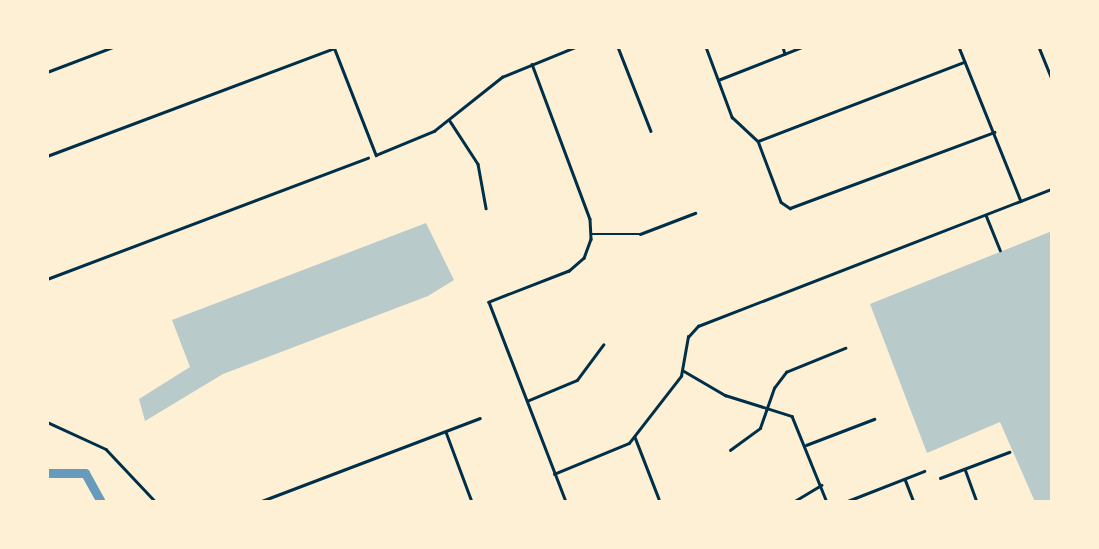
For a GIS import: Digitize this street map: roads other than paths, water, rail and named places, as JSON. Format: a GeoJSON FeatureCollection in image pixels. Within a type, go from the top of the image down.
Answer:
{"type":"FeatureCollection","features":[{"type":"Feature","properties":{"kind":"street"},"geometry":{"type":"LineString","coordinates":[[47,72],[113,47]]}},
{"type":"Feature","properties":{"kind":"street"},"geometry":{"type":"LineString","coordinates":[[47,156],[334,48],[376,155],[450,121],[493,83],[575,47]]}},
{"type":"Feature","properties":{"kind":"street"},"geometry":{"type":"LineString","coordinates":[[618,47],[651,131]]}},
{"type":"Feature","properties":{"kind":"street"},"geometry":{"type":"LineString","coordinates":[[706,47],[735,121],[758,141],[781,202],[793,208],[994,132]]}},
{"type":"Feature","properties":{"kind":"street"},"geometry":{"type":"LineString","coordinates":[[783,47],[785,54]]}},
{"type":"Feature","properties":{"kind":"street"},"geometry":{"type":"LineString","coordinates":[[718,80],[802,47]]}},
{"type":"Feature","properties":{"kind":"street"},"geometry":{"type":"LineString","coordinates":[[959,47],[1021,201]]}},
{"type":"Feature","properties":{"kind":"street"},"geometry":{"type":"LineString","coordinates":[[1039,47],[1052,80]]}},
{"type":"Feature","properties":{"kind":"street"},"geometry":{"type":"LineString","coordinates":[[758,141],[964,62]]}},
{"type":"Feature","properties":{"kind":"street"},"geometry":{"type":"LineString","coordinates":[[532,64],[588,213],[592,234],[586,254],[573,269],[489,302],[566,502]]}},
{"type":"Feature","properties":{"kind":"street"},"geometry":{"type":"LineString","coordinates":[[450,121],[476,158],[486,208]]}},
{"type":"Feature","properties":{"kind":"street"},"geometry":{"type":"LineString","coordinates":[[47,279],[369,158]]}},
{"type":"Feature","properties":{"kind":"street"},"geometry":{"type":"LineString","coordinates":[[554,474],[620,449],[635,437],[684,371],[688,337],[698,326],[1052,189]]}},
{"type":"Feature","properties":{"kind":"street"},"geometry":{"type":"LineString","coordinates":[[592,234],[640,234],[695,213]]}},
{"type":"Feature","properties":{"kind":"street"},"geometry":{"type":"LineString","coordinates":[[986,215],[999,250]]}},
{"type":"Feature","properties":{"kind":"street"},"geometry":{"type":"LineString","coordinates":[[527,401],[577,380],[603,345]]}},
{"type":"Feature","properties":{"kind":"street"},"geometry":{"type":"LineString","coordinates":[[730,450],[760,428],[774,388],[786,372],[845,348]]}},
{"type":"Feature","properties":{"kind":"street"},"geometry":{"type":"LineString","coordinates":[[684,371],[725,395],[792,416],[827,502]]}},
{"type":"Feature","properties":{"kind":"street"},"geometry":{"type":"LineString","coordinates":[[258,502],[480,418]]}},
{"type":"Feature","properties":{"kind":"street"},"geometry":{"type":"LineString","coordinates":[[806,445],[874,419]]}},
{"type":"Feature","properties":{"kind":"street"},"geometry":{"type":"LineString","coordinates":[[47,422],[106,449],[156,502]]}},
{"type":"Feature","properties":{"kind":"street"},"geometry":{"type":"LineString","coordinates":[[446,432],[472,502]]}},
{"type":"Feature","properties":{"kind":"street"},"geometry":{"type":"LineString","coordinates":[[635,437],[659,499]]}},
{"type":"Feature","properties":{"kind":"street"},"geometry":{"type":"LineString","coordinates":[[940,478],[1009,452]]}},
{"type":"Feature","properties":{"kind":"street"},"geometry":{"type":"LineString","coordinates":[[965,469],[977,502]]}},
{"type":"Feature","properties":{"kind":"street"},"geometry":{"type":"LineString","coordinates":[[845,502],[924,471]]}},
{"type":"Feature","properties":{"kind":"street"},"geometry":{"type":"LineString","coordinates":[[905,478],[914,502]]}},
{"type":"Feature","properties":{"kind":"street"},"geometry":{"type":"LineString","coordinates":[[793,502],[821,485]]}},
{"type":"Feature","properties":{"kind":"waterway"},"geometry":{"type":"LineString","coordinates":[[47,473],[85,473],[101,502]]}}]}
